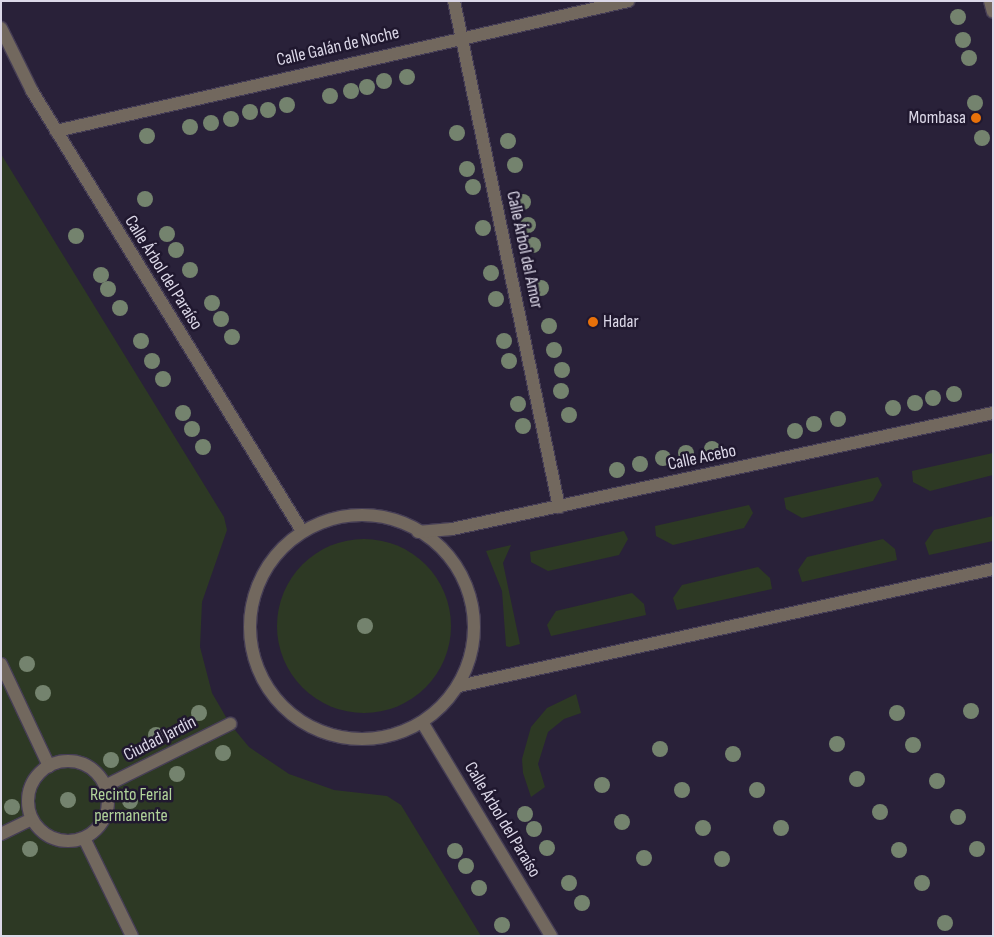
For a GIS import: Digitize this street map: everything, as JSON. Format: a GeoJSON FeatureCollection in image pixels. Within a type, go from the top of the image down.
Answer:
{"type":"FeatureCollection","features":[{"type":"Feature","properties":{"kind":"street","name":"Calle Árbol del Amor"},"geometry":{"type":"LineString","coordinates":[[454,1],[559,506]]}},
{"type":"Feature","properties":{"kind":"street","name":"Calle Galán de Noche"},"geometry":{"type":"LineString","coordinates":[[56,131],[462,36],[628,1]]}},
{"type":"Feature","properties":{"kind":"street"},"geometry":{"type":"LineString","coordinates":[[990,1],[993,12]]}},
{"type":"Feature","properties":{"kind":"street","name":"Calle Árbol del Paraíso"},"geometry":{"type":"LineString","coordinates":[[1,28],[56,131],[302,531]]}},
{"type":"Feature","properties":{"kind":"street","name":"Calle Acebo"},"geometry":{"type":"LineString","coordinates":[[418,532],[452,529],[993,413]]}},
{"type":"Feature","properties":{"kind":"street"},"geometry":{"type":"LineString","coordinates":[[370,516],[395,521],[418,532],[443,549],[457,566],[471,601],[474,636],[459,686],[447,702],[422,722],[381,737],[347,738],[307,724],[285,710],[263,684],[251,652],[248,617],[257,584],[275,554],[302,531],[331,519],[370,516]]}},
{"type":"Feature","properties":{"kind":"street"},"geometry":{"type":"LineString","coordinates":[[459,686],[993,569]]}},
{"type":"Feature","properties":{"kind":"street"},"geometry":{"type":"LineString","coordinates":[[1,664],[49,766]]}},
{"type":"Feature","properties":{"kind":"street","name":"Calle Árbol del Paraíso"},"geometry":{"type":"LineString","coordinates":[[422,722],[551,936]]}},
{"type":"Feature","properties":{"kind":"street","name":"Ciudad Jardín"},"geometry":{"type":"LineString","coordinates":[[105,786],[230,724]]}},
{"type":"Feature","properties":{"kind":"street"},"geometry":{"type":"LineString","coordinates":[[65,762],[80,763],[94,770],[105,786],[108,798],[106,814],[99,828],[84,838],[56,840],[43,832],[32,819],[28,806],[30,790],[37,776],[49,766],[65,762]]}},
{"type":"Feature","properties":{"kind":"street"},"geometry":{"type":"LineString","coordinates":[[1,834],[32,819]]}},
{"type":"Feature","properties":{"kind":"street"},"geometry":{"type":"LineString","coordinates":[[84,838],[132,936]]}},
{"type":"Feature","properties":{"kind":"green space","name":"Recinto Ferial permanente"},"geometry":{"type":"Polygon","coordinates":[[[1,154],[224,517],[227,530],[202,602],[200,647],[212,693],[230,724],[249,747],[289,774],[334,790],[387,796],[401,805],[481,936],[1,936],[1,154]]]}},
{"type":"Feature","properties":{"kind":"green space"},"geometry":{"type":"Polygon","coordinates":[[[993,453],[993,475],[930,491],[913,482],[912,471],[993,453]]]}},
{"type":"Feature","properties":{"kind":"green space"},"geometry":{"type":"Polygon","coordinates":[[[878,477],[882,485],[873,501],[802,518],[786,509],[784,498],[878,477]]]}},
{"type":"Feature","properties":{"kind":"green space"},"geometry":{"type":"Polygon","coordinates":[[[749,505],[753,513],[744,528],[673,545],[656,536],[655,526],[749,505]]]}},
{"type":"Feature","properties":{"kind":"green space"},"geometry":{"type":"Polygon","coordinates":[[[993,516],[993,541],[929,555],[925,543],[934,530],[993,516]]]}},
{"type":"Feature","properties":{"kind":"green space"},"geometry":{"type":"Polygon","coordinates":[[[624,531],[628,539],[619,555],[548,571],[531,562],[530,552],[624,531]]]}},
{"type":"Feature","properties":{"kind":"green space"},"geometry":{"type":"Polygon","coordinates":[[[364,539],[381,541],[405,549],[431,571],[441,585],[447,601],[451,626],[449,643],[441,667],[419,693],[405,703],[389,709],[364,713],[347,711],[323,703],[297,681],[287,667],[281,651],[277,626],[279,609],[287,585],[309,559],[323,549],[339,543],[364,539]]]}},
{"type":"Feature","properties":{"kind":"green space"},"geometry":{"type":"Polygon","coordinates":[[[883,539],[895,549],[897,560],[802,582],[798,570],[807,557],[883,539]]]}},
{"type":"Feature","properties":{"kind":"green space"},"geometry":{"type":"Polygon","coordinates":[[[511,545],[503,563],[520,644],[509,647],[506,646],[502,591],[486,551],[511,545]]]}},
{"type":"Feature","properties":{"kind":"green space"},"geometry":{"type":"Polygon","coordinates":[[[758,567],[770,578],[772,589],[677,610],[673,598],[682,585],[758,567]]]}},
{"type":"Feature","properties":{"kind":"green space"},"geometry":{"type":"Polygon","coordinates":[[[632,593],[644,604],[646,615],[551,636],[547,625],[556,611],[632,593]]]}},
{"type":"Feature","properties":{"kind":"green space"},"geometry":{"type":"Polygon","coordinates":[[[576,694],[581,713],[564,719],[548,732],[538,764],[545,787],[531,797],[523,773],[522,759],[531,727],[547,708],[576,694]]]}},
{"type":"Feature","properties":{"kind":"place","name":"Mombasa"},"geometry":{"type":"Point","coordinates":[976,118]}},
{"type":"Feature","properties":{"kind":"place","name":"Hadar"},"geometry":{"type":"Point","coordinates":[593,322]}}]}
